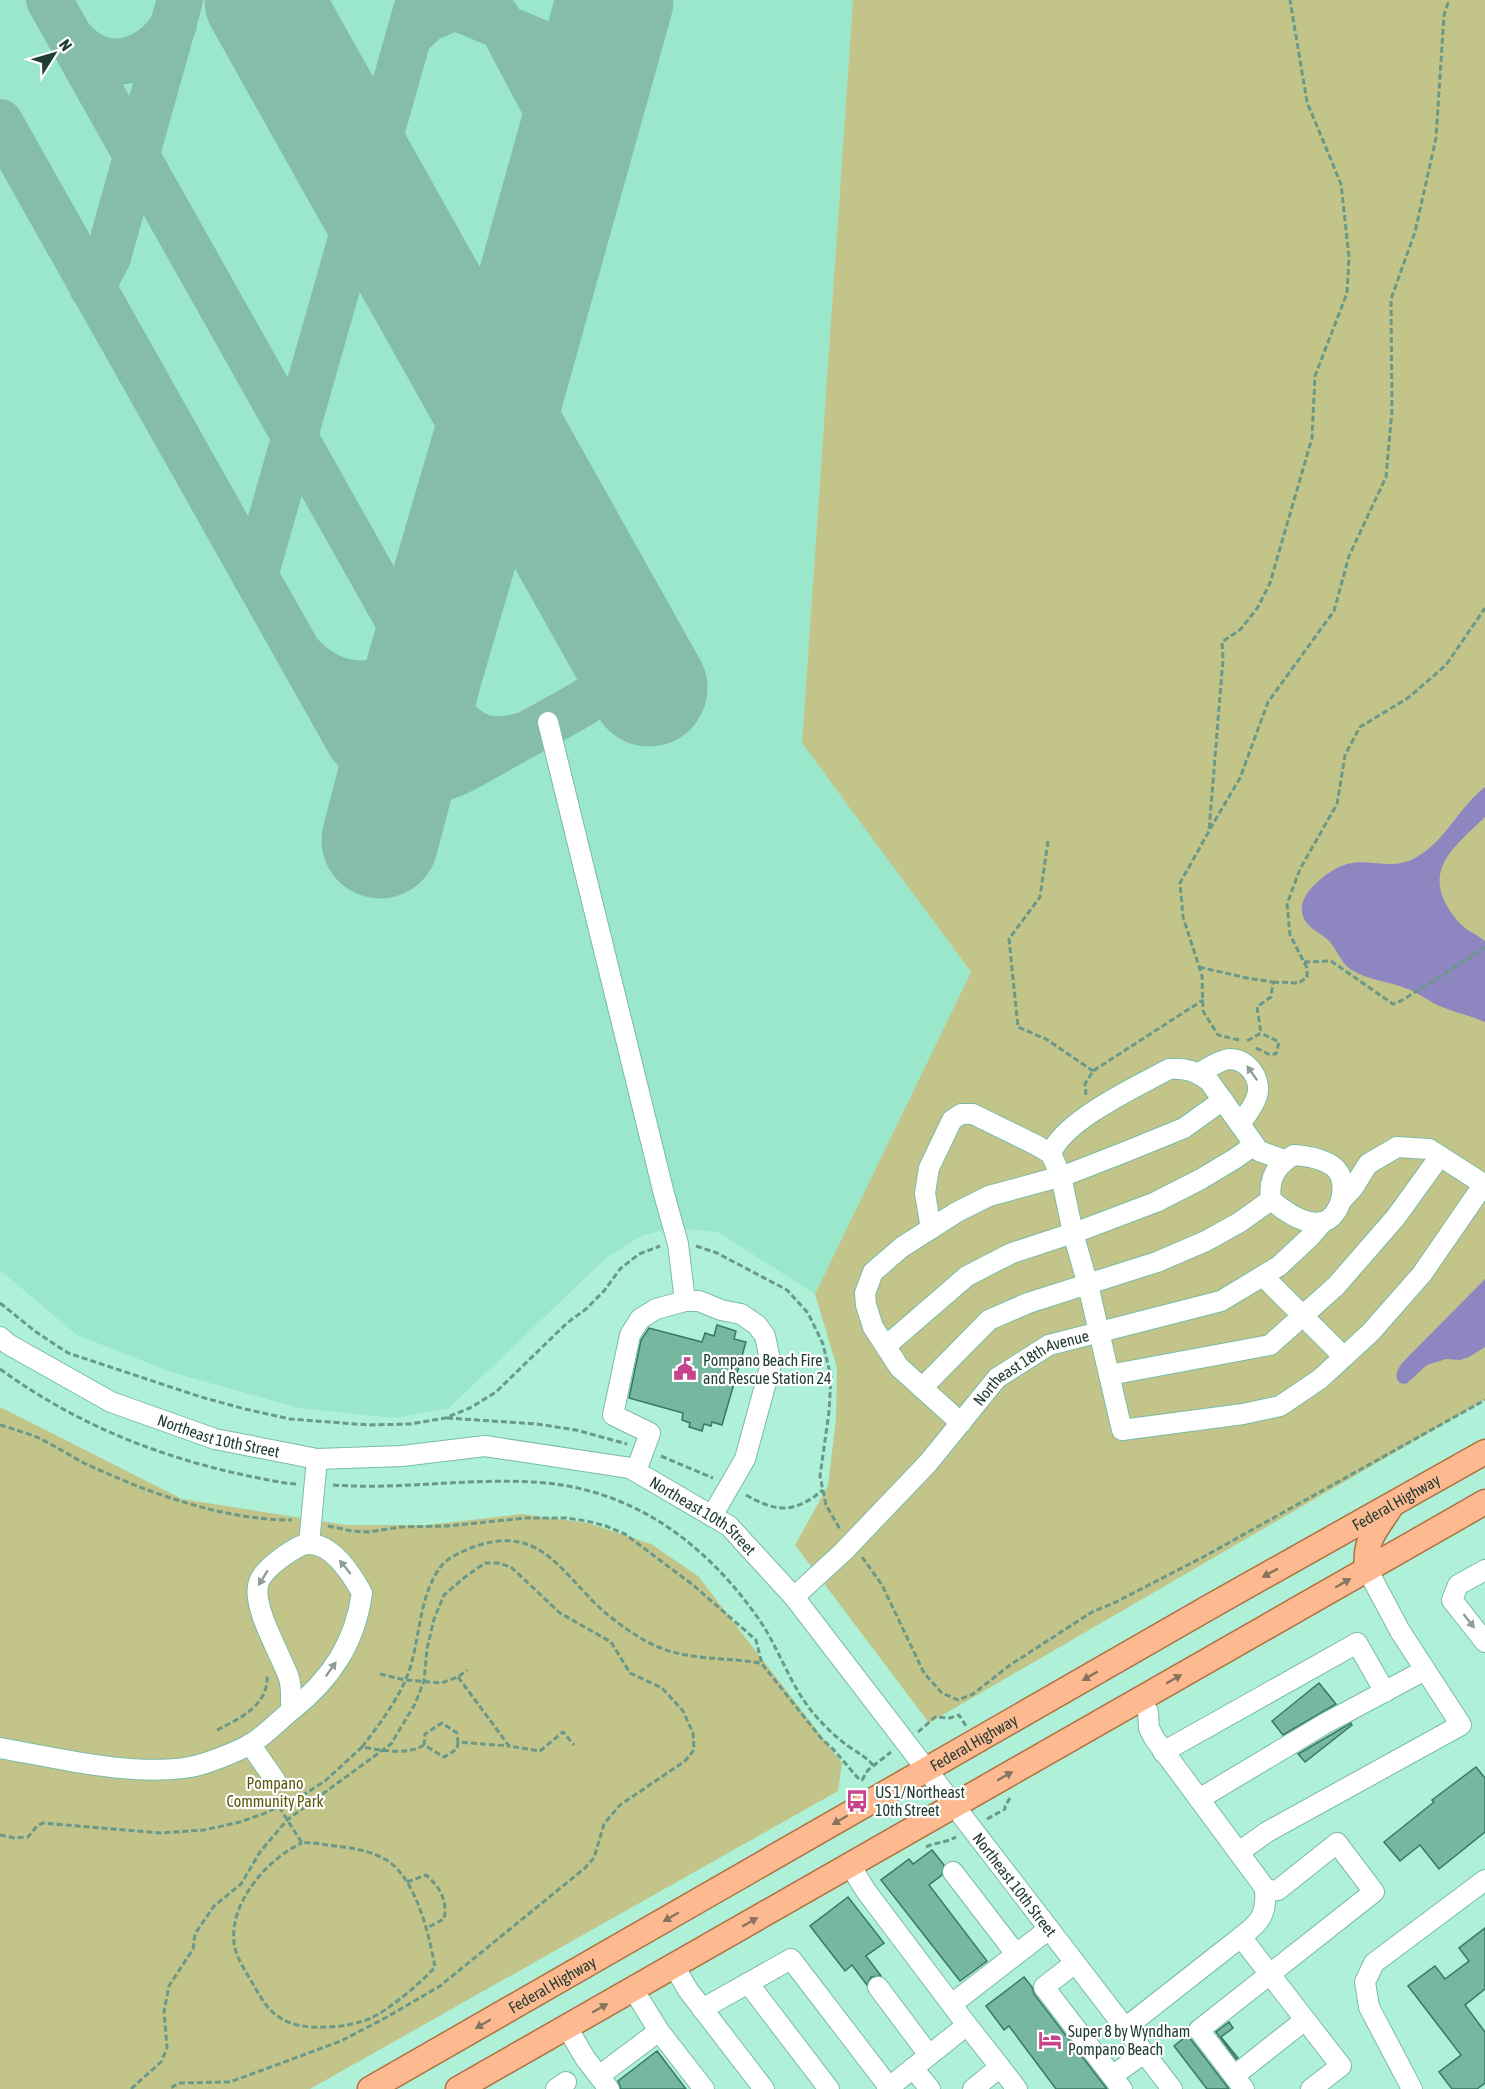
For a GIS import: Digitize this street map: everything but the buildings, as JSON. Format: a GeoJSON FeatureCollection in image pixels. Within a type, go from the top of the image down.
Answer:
{"type":"FeatureCollection","features":[{"type":"Feature","properties":{"kind":"main road","name":"Federal Highway"},"geometry":{"type":"LineString","coordinates":[[370,2089],[1485,1452]]}},
{"type":"Feature","properties":{"kind":"main road"},"geometry":{"type":"LineString","coordinates":[[458,2089],[1485,1502]]}},
{"type":"Feature","properties":{"kind":"main road"},"geometry":{"type":"LineString","coordinates":[[1367,1569],[1365,1552],[1370,1538],[1393,1504]]}},
{"type":"Feature","properties":{"kind":"street"},"geometry":{"type":"LineString","coordinates":[[548,722],[678,1244],[685,1301]]}},
{"type":"Feature","properties":{"kind":"street"},"geometry":{"type":"LineString","coordinates":[[1199,1073],[1227,1059],[1239,1060],[1256,1077],[1259,1088],[1256,1099],[1239,1124]]}},
{"type":"Feature","properties":{"kind":"street"},"geometry":{"type":"LineString","coordinates":[[1051,1154],[1063,1136],[1089,1114],[1169,1069],[1184,1068],[1199,1073],[1209,1081],[1259,1151],[1284,1160]]}},
{"type":"Feature","properties":{"kind":"street"},"geometry":{"type":"LineString","coordinates":[[961,1423],[899,1367],[873,1327],[865,1293],[873,1272],[902,1247],[957,1212],[989,1196],[1061,1176],[1184,1128],[1223,1100]]}},
{"type":"Feature","properties":{"kind":"street"},"geometry":{"type":"LineString","coordinates":[[931,1229],[925,1193],[929,1168],[952,1120],[961,1114],[973,1114],[1051,1154],[1061,1176],[1122,1430],[1243,1414],[1280,1406],[1320,1379],[1371,1332],[1422,1274],[1484,1185],[1429,1149],[1397,1147],[1368,1164],[1353,1188],[1341,1201]]}},
{"type":"Feature","properties":{"kind":"street"},"geometry":{"type":"LineString","coordinates":[[886,1346],[967,1276],[1012,1253],[1156,1202],[1201,1179],[1254,1145]]}},
{"type":"Feature","properties":{"kind":"street"},"geometry":{"type":"LineString","coordinates":[[1336,1168],[1343,1190],[1341,1201],[1337,1210],[1323,1222],[1308,1221],[1282,1209],[1271,1200],[1269,1189],[1276,1168],[1284,1160],[1294,1155],[1306,1156],[1336,1168],[1356,1163],[1368,1164]]}},
{"type":"Feature","properties":{"kind":"street"},"geometry":{"type":"LineString","coordinates":[[1109,1375],[1270,1345],[1336,1286],[1396,1217],[1440,1156]]}},
{"type":"Feature","properties":{"kind":"street"},"geometry":{"type":"LineString","coordinates":[[922,1388],[989,1320],[1028,1304],[1157,1262],[1206,1241],[1240,1222],[1271,1200]]}},
{"type":"Feature","properties":{"kind":"street","name":"Northeast 18th Avenue"},"geometry":{"type":"LineString","coordinates":[[794,1597],[852,1543],[928,1463],[997,1378],[1049,1345],[1221,1301],[1279,1266],[1323,1222]]}},
{"type":"Feature","properties":{"kind":"street"},"geometry":{"type":"LineString","coordinates":[[1263,1276],[1344,1357]]}},
{"type":"Feature","properties":{"kind":"street"},"geometry":{"type":"LineString","coordinates":[[636,1471],[650,1432],[613,1415],[630,1335],[640,1319],[656,1309],[685,1301],[707,1303],[721,1310],[741,1314],[757,1325],[765,1336],[771,1364],[745,1459],[712,1516]]}},
{"type":"Feature","properties":{"kind":"street","name":"Northeast 10th Street"},"geometry":{"type":"LineString","coordinates":[[0,1337],[8,1344],[111,1402],[215,1439],[317,1459],[402,1456],[485,1446],[630,1468],[729,1526],[794,1597],[1172,2089]]}},
{"type":"Feature","properties":{"kind":"street"},"geometry":{"type":"LineString","coordinates":[[309,1544],[302,1526],[314,1484],[317,1459]]}},
{"type":"Feature","properties":{"kind":"street"},"geometry":{"type":"LineString","coordinates":[[0,1748],[112,1767],[157,1769],[191,1767],[250,1744],[308,1698],[321,1684],[349,1643],[356,1625],[362,1593],[339,1559],[321,1547],[309,1544],[289,1552],[272,1565],[259,1582],[257,1598],[290,1681],[291,1710]]}},
{"type":"Feature","properties":{"kind":"street"},"geometry":{"type":"LineString","coordinates":[[1239,1852],[1267,1832],[1461,1725],[1400,1630],[1367,1569]]}},
{"type":"Feature","properties":{"kind":"street"},"geometry":{"type":"LineString","coordinates":[[1485,1570],[1458,1586],[1452,1600],[1485,1642]]}},
{"type":"Feature","properties":{"kind":"street"},"geometry":{"type":"LineString","coordinates":[[1164,1752],[1357,1643],[1385,1692]]}},
{"type":"Feature","properties":{"kind":"street"},"geometry":{"type":"LineString","coordinates":[[1199,1799],[1326,1724],[1425,1670]]}},
{"type":"Feature","properties":{"kind":"street"},"geometry":{"type":"LineString","coordinates":[[1125,2028],[1252,1928],[1263,1914],[1266,1902],[1262,1881],[1154,1738],[1149,1728],[1148,1712],[1140,1698]]}},
{"type":"Feature","properties":{"kind":"street"},"geometry":{"type":"LineString","coordinates":[[250,1744],[275,1780]]}},
{"type":"Feature","properties":{"kind":"street"},"geometry":{"type":"LineString","coordinates":[[1265,1892],[1278,1890],[1337,1843],[1374,1892],[1199,2030],[1239,2082],[1305,2020]]}},
{"type":"Feature","properties":{"kind":"street"},"geometry":{"type":"LineString","coordinates":[[850,1865],[866,1891],[1017,2089]]}},
{"type":"Feature","properties":{"kind":"street"},"geometry":{"type":"LineString","coordinates":[[953,1872],[1016,1954]]}},
{"type":"Feature","properties":{"kind":"street"},"geometry":{"type":"LineString","coordinates":[[1410,2088],[1369,2007],[1365,1982],[1374,1963],[1485,1880]]}},
{"type":"Feature","properties":{"kind":"street"},"geometry":{"type":"LineString","coordinates":[[952,2004],[1049,1929]]}},
{"type":"Feature","properties":{"kind":"street"},"geometry":{"type":"LineString","coordinates":[[1241,1937],[1341,2066],[1311,2089]]}},
{"type":"Feature","properties":{"kind":"street"},"geometry":{"type":"LineString","coordinates":[[702,2009],[790,1959],[888,2088],[967,2025]]}},
{"type":"Feature","properties":{"kind":"street"},"geometry":{"type":"LineString","coordinates":[[1075,1963],[1044,1987],[1117,2083],[1144,2052]]}},
{"type":"Feature","properties":{"kind":"street"},"geometry":{"type":"LineString","coordinates":[[674,1966],[688,1990],[764,2089]]}},
{"type":"Feature","properties":{"kind":"street"},"geometry":{"type":"LineString","coordinates":[[748,1983],[829,2089]]}},
{"type":"Feature","properties":{"kind":"street"},"geometry":{"type":"LineString","coordinates":[[878,1987],[929,2055]]}},
{"type":"Feature","properties":{"kind":"street"},"geometry":{"type":"LineString","coordinates":[[633,1989],[659,2031],[704,2089]]}},
{"type":"Feature","properties":{"kind":"street"},"geometry":{"type":"LineString","coordinates":[[567,2027],[585,2058],[604,2083],[659,2031]]}},
{"type":"Feature","properties":{"kind":"street"},"geometry":{"type":"LineString","coordinates":[[973,2089],[1000,2067]]}},
{"type":"Feature","properties":{"kind":"street"},"geometry":{"type":"LineString","coordinates":[[913,2068],[930,2089]]}},
{"type":"Feature","properties":{"kind":"path"},"geometry":{"type":"LineString","coordinates":[[1209,831],[1223,659],[1222,642],[1241,629],[1258,607],[1270,583],[1312,438],[1316,376],[1347,293],[1349,257],[1341,184],[1307,102],[1290,0]]}},
{"type":"Feature","properties":{"kind":"path"},"geometry":{"type":"LineString","coordinates":[[1261,1033],[1279,1042],[1276,1054],[1268,1054],[1245,1042],[1218,1035],[1203,1011],[1202,976],[1183,917],[1180,883],[1240,778],[1268,702],[1334,611],[1349,556],[1386,477],[1392,410],[1391,299],[1415,232],[1436,138],[1444,15],[1449,0]]}},
{"type":"Feature","properties":{"kind":"path"},"geometry":{"type":"LineString","coordinates":[[1199,966],[1273,982],[1299,983],[1306,977],[1307,968],[1290,935],[1287,904],[1300,869],[1337,804],[1345,755],[1360,727],[1408,698],[1446,665],[1485,608]]}},
{"type":"Feature","properties":{"kind":"path"},"geometry":{"type":"LineString","coordinates":[[1048,841],[1040,897],[1010,939],[1018,1026],[1046,1040],[1093,1071]]}},
{"type":"Feature","properties":{"kind":"path"},"geometry":{"type":"LineString","coordinates":[[1304,962],[1330,961],[1393,1004],[1485,948]]}},
{"type":"Feature","properties":{"kind":"path"},"geometry":{"type":"LineString","coordinates":[[1261,1033],[1257,1007],[1271,997],[1273,982]]}},
{"type":"Feature","properties":{"kind":"path"},"geometry":{"type":"LineString","coordinates":[[1089,1114],[1085,1084],[1093,1071],[1203,1000]]}},
{"type":"Feature","properties":{"kind":"path"},"geometry":{"type":"LineString","coordinates":[[1245,1042],[1261,1033]]}},
{"type":"Feature","properties":{"kind":"path"},"geometry":{"type":"LineString","coordinates":[[0,1303],[36,1332],[69,1353],[212,1400],[290,1419],[369,1425],[410,1424],[445,1418],[470,1408],[496,1392],[567,1323],[604,1292],[620,1269],[639,1254],[661,1246],[688,1243],[717,1253],[787,1290],[808,1313],[823,1344],[831,1377],[829,1412],[820,1476],[826,1505],[842,1532],[882,1585],[924,1672],[942,1694],[958,1700],[973,1694],[1010,1665],[1092,1612],[1205,1556],[1485,1400]]}},
{"type":"Feature","properties":{"kind":"path"},"geometry":{"type":"LineString","coordinates":[[0,1369],[22,1385],[80,1419],[122,1439],[213,1469],[285,1484],[363,1487],[482,1480],[534,1482],[574,1487],[632,1506],[661,1522],[717,1568],[758,1618],[807,1706],[825,1726],[848,1746],[866,1756],[873,1766]]}},
{"type":"Feature","properties":{"kind":"path"},"geometry":{"type":"LineString","coordinates":[[0,1425],[36,1437],[83,1462],[152,1490],[188,1502],[254,1518],[294,1520],[302,1526],[368,1532],[401,1527],[447,1526],[526,1518],[566,1518],[606,1526],[625,1534],[693,1585],[756,1640],[762,1664],[821,1738],[879,1798]]}},
{"type":"Feature","properties":{"kind":"path"},"geometry":{"type":"LineString","coordinates":[[0,1835],[15,1838],[28,1837],[37,1826],[43,1823],[160,1833],[204,1830],[240,1822],[303,1795],[325,1781],[362,1747],[393,1702],[411,1667],[426,1597],[440,1567],[463,1551],[499,1540],[527,1543],[540,1550],[564,1568],[598,1606],[640,1637],[657,1646],[674,1652],[762,1664]]}},
{"type":"Feature","properties":{"kind":"path"},"geometry":{"type":"LineString","coordinates":[[131,2089],[161,2062],[167,2048],[164,2011],[169,1986],[193,1949],[195,1934],[214,1906],[241,1884],[260,1852],[287,1820],[391,1744],[415,1704],[424,1681],[427,1649],[434,1619],[444,1595],[485,1563],[498,1563],[511,1567],[560,1612],[611,1642],[630,1673],[662,1688],[682,1711],[693,1733],[694,1750],[685,1761],[620,1805],[604,1824],[594,1858],[585,1868],[440,1986],[341,2042],[230,2082],[179,2083],[169,2089]]}},
{"type":"Feature","properties":{"kind":"path"},"geometry":{"type":"LineString","coordinates":[[380,1674],[405,1680],[441,1683],[458,1677],[467,1670]]}},
{"type":"Feature","properties":{"kind":"path"},"geometry":{"type":"LineString","coordinates":[[217,1730],[236,1720],[262,1699],[267,1674]]}},
{"type":"Feature","properties":{"kind":"path"},"geometry":{"type":"LineString","coordinates":[[458,1677],[509,1746]]}},
{"type":"Feature","properties":{"kind":"path"},"geometry":{"type":"LineString","coordinates":[[862,1780],[868,1770],[935,1717],[950,1718],[959,1715],[976,1742]]}},
{"type":"Feature","properties":{"kind":"path"},"geometry":{"type":"LineString","coordinates":[[442,1723],[457,1733],[457,1749],[444,1757],[424,1745],[425,1734],[442,1723]]}},
{"type":"Feature","properties":{"kind":"path"},"geometry":{"type":"LineString","coordinates":[[458,1742],[540,1751],[563,1732],[574,1745]]}},
{"type":"Feature","properties":{"kind":"path"},"geometry":{"type":"LineString","coordinates":[[362,1747],[410,1750],[424,1745]]}},
{"type":"Feature","properties":{"kind":"path"},"geometry":{"type":"LineString","coordinates":[[920,1850],[938,1842],[948,1842],[1005,1809],[1012,1796],[1000,1778]]}},
{"type":"Feature","properties":{"kind":"path"},"geometry":{"type":"LineString","coordinates":[[279,1807],[303,1843]]}},
{"type":"Feature","properties":{"kind":"path"},"geometry":{"type":"LineString","coordinates":[[303,1843],[360,1848],[389,1862],[407,1882],[427,1928],[435,1967],[423,1981],[371,2019],[334,2027],[302,2027],[282,2020],[266,2006],[236,1951],[235,1931],[240,1903],[268,1865],[287,1850],[303,1843]]}},
{"type":"Feature","properties":{"kind":"path"},"geometry":{"type":"LineString","coordinates":[[407,1882],[426,1875],[436,1884],[447,1906],[444,1918],[427,1928]]}},
{"type":"Feature","properties":{"kind":"shaded area"},"geometry":{"type":"Polygon","coordinates":[[[0,0],[853,0],[802,742],[971,972],[815,1294],[718,1232],[673,1228],[641,1236],[605,1259],[449,1408],[395,1418],[299,1408],[171,1372],[77,1335],[0,1270],[0,0]]]}},
{"type":"Feature","properties":{"kind":"shaded area"},"geometry":{"type":"Polygon","coordinates":[[[1485,787],[1485,817],[1449,855],[1440,876],[1440,889],[1456,919],[1485,941],[1485,1022],[1442,1007],[1410,990],[1355,972],[1346,965],[1327,939],[1306,922],[1302,914],[1302,907],[1313,886],[1343,865],[1364,862],[1394,864],[1415,858],[1426,851],[1485,787]]]}},
{"type":"Feature","properties":{"kind":"shaded area"},"geometry":{"type":"Polygon","coordinates":[[[1485,1279],[1485,1347],[1460,1360],[1446,1359],[1427,1365],[1406,1384],[1400,1383],[1397,1376],[1402,1363],[1485,1279]]]}},
{"type":"Feature","properties":{"kind":"green space"},"geometry":{"type":"Polygon","coordinates":[[[853,0],[1485,0],[1485,1400],[929,1723],[795,1545],[828,1486],[836,1418],[837,1368],[815,1294],[971,972],[802,743],[853,0]]]}},
{"type":"Feature","properties":{"kind":"green space","name":"Pompano Community Park"},"geometry":{"type":"Polygon","coordinates":[[[0,1407],[182,1499],[345,1525],[428,1525],[522,1514],[588,1523],[651,1544],[698,1576],[842,1763],[838,1791],[310,2089],[0,2089],[0,1407]]]}},
{"type":"Feature","properties":{"kind":"taxiway"},"geometry":{"type":"LineString","coordinates":[[49,0],[450,713],[458,722],[482,737],[501,739],[524,735]]}},
{"type":"Feature","properties":{"kind":"taxiway"},"geometry":{"type":"LineString","coordinates":[[92,287],[108,257],[180,0]]}},
{"type":"Feature","properties":{"kind":"taxiway"},"geometry":{"type":"LineString","coordinates":[[255,576],[419,0]]}},
{"type":"Feature","properties":{"kind":"taxiway"},"geometry":{"type":"LineString","coordinates":[[410,35],[427,19],[455,7],[562,52],[610,20]]}},
{"type":"Feature","properties":{"kind":"taxiway"},"geometry":{"type":"LineString","coordinates":[[497,17],[571,157]]}},
{"type":"Feature","properties":{"kind":"taxiway"},"geometry":{"type":"LineString","coordinates":[[69,36],[82,49],[95,57],[108,61],[121,61],[133,59],[145,53],[156,45],[174,24]]}},
{"type":"Feature","properties":{"kind":"taxiway"},"geometry":{"type":"LineString","coordinates":[[0,122],[350,744],[371,766],[388,777],[407,783],[436,780],[471,766],[578,706],[598,693],[612,672],[615,638],[611,621]]}},
{"type":"Feature","properties":{"kind":"taxiway"},"geometry":{"type":"LineString","coordinates":[[300,654],[329,676],[344,682],[359,684],[374,683],[425,668]]}},
{"type":"Feature","properties":{"kind":"runway"},"geometry":{"type":"LineString","coordinates":[[263,0],[649,688]]}},
{"type":"Feature","properties":{"kind":"runway"},"geometry":{"type":"LineString","coordinates":[[380,840],[425,668],[498,419],[615,0]]}},
{"type":"Feature","properties":{"kind":"place","name":"Pompano Beach Fire and Rescue Station 24"},"geometry":{"type":"Point","coordinates":[685,1369]}},
{"type":"Feature","properties":{"kind":"place","name":"US 1/Northeast 10th Street"},"geometry":{"type":"Point","coordinates":[857,1801]}},
{"type":"Feature","properties":{"kind":"place","name":"Super 8 by Wyndham Pompano Beach"},"geometry":{"type":"Point","coordinates":[1050,2040]}}]}
